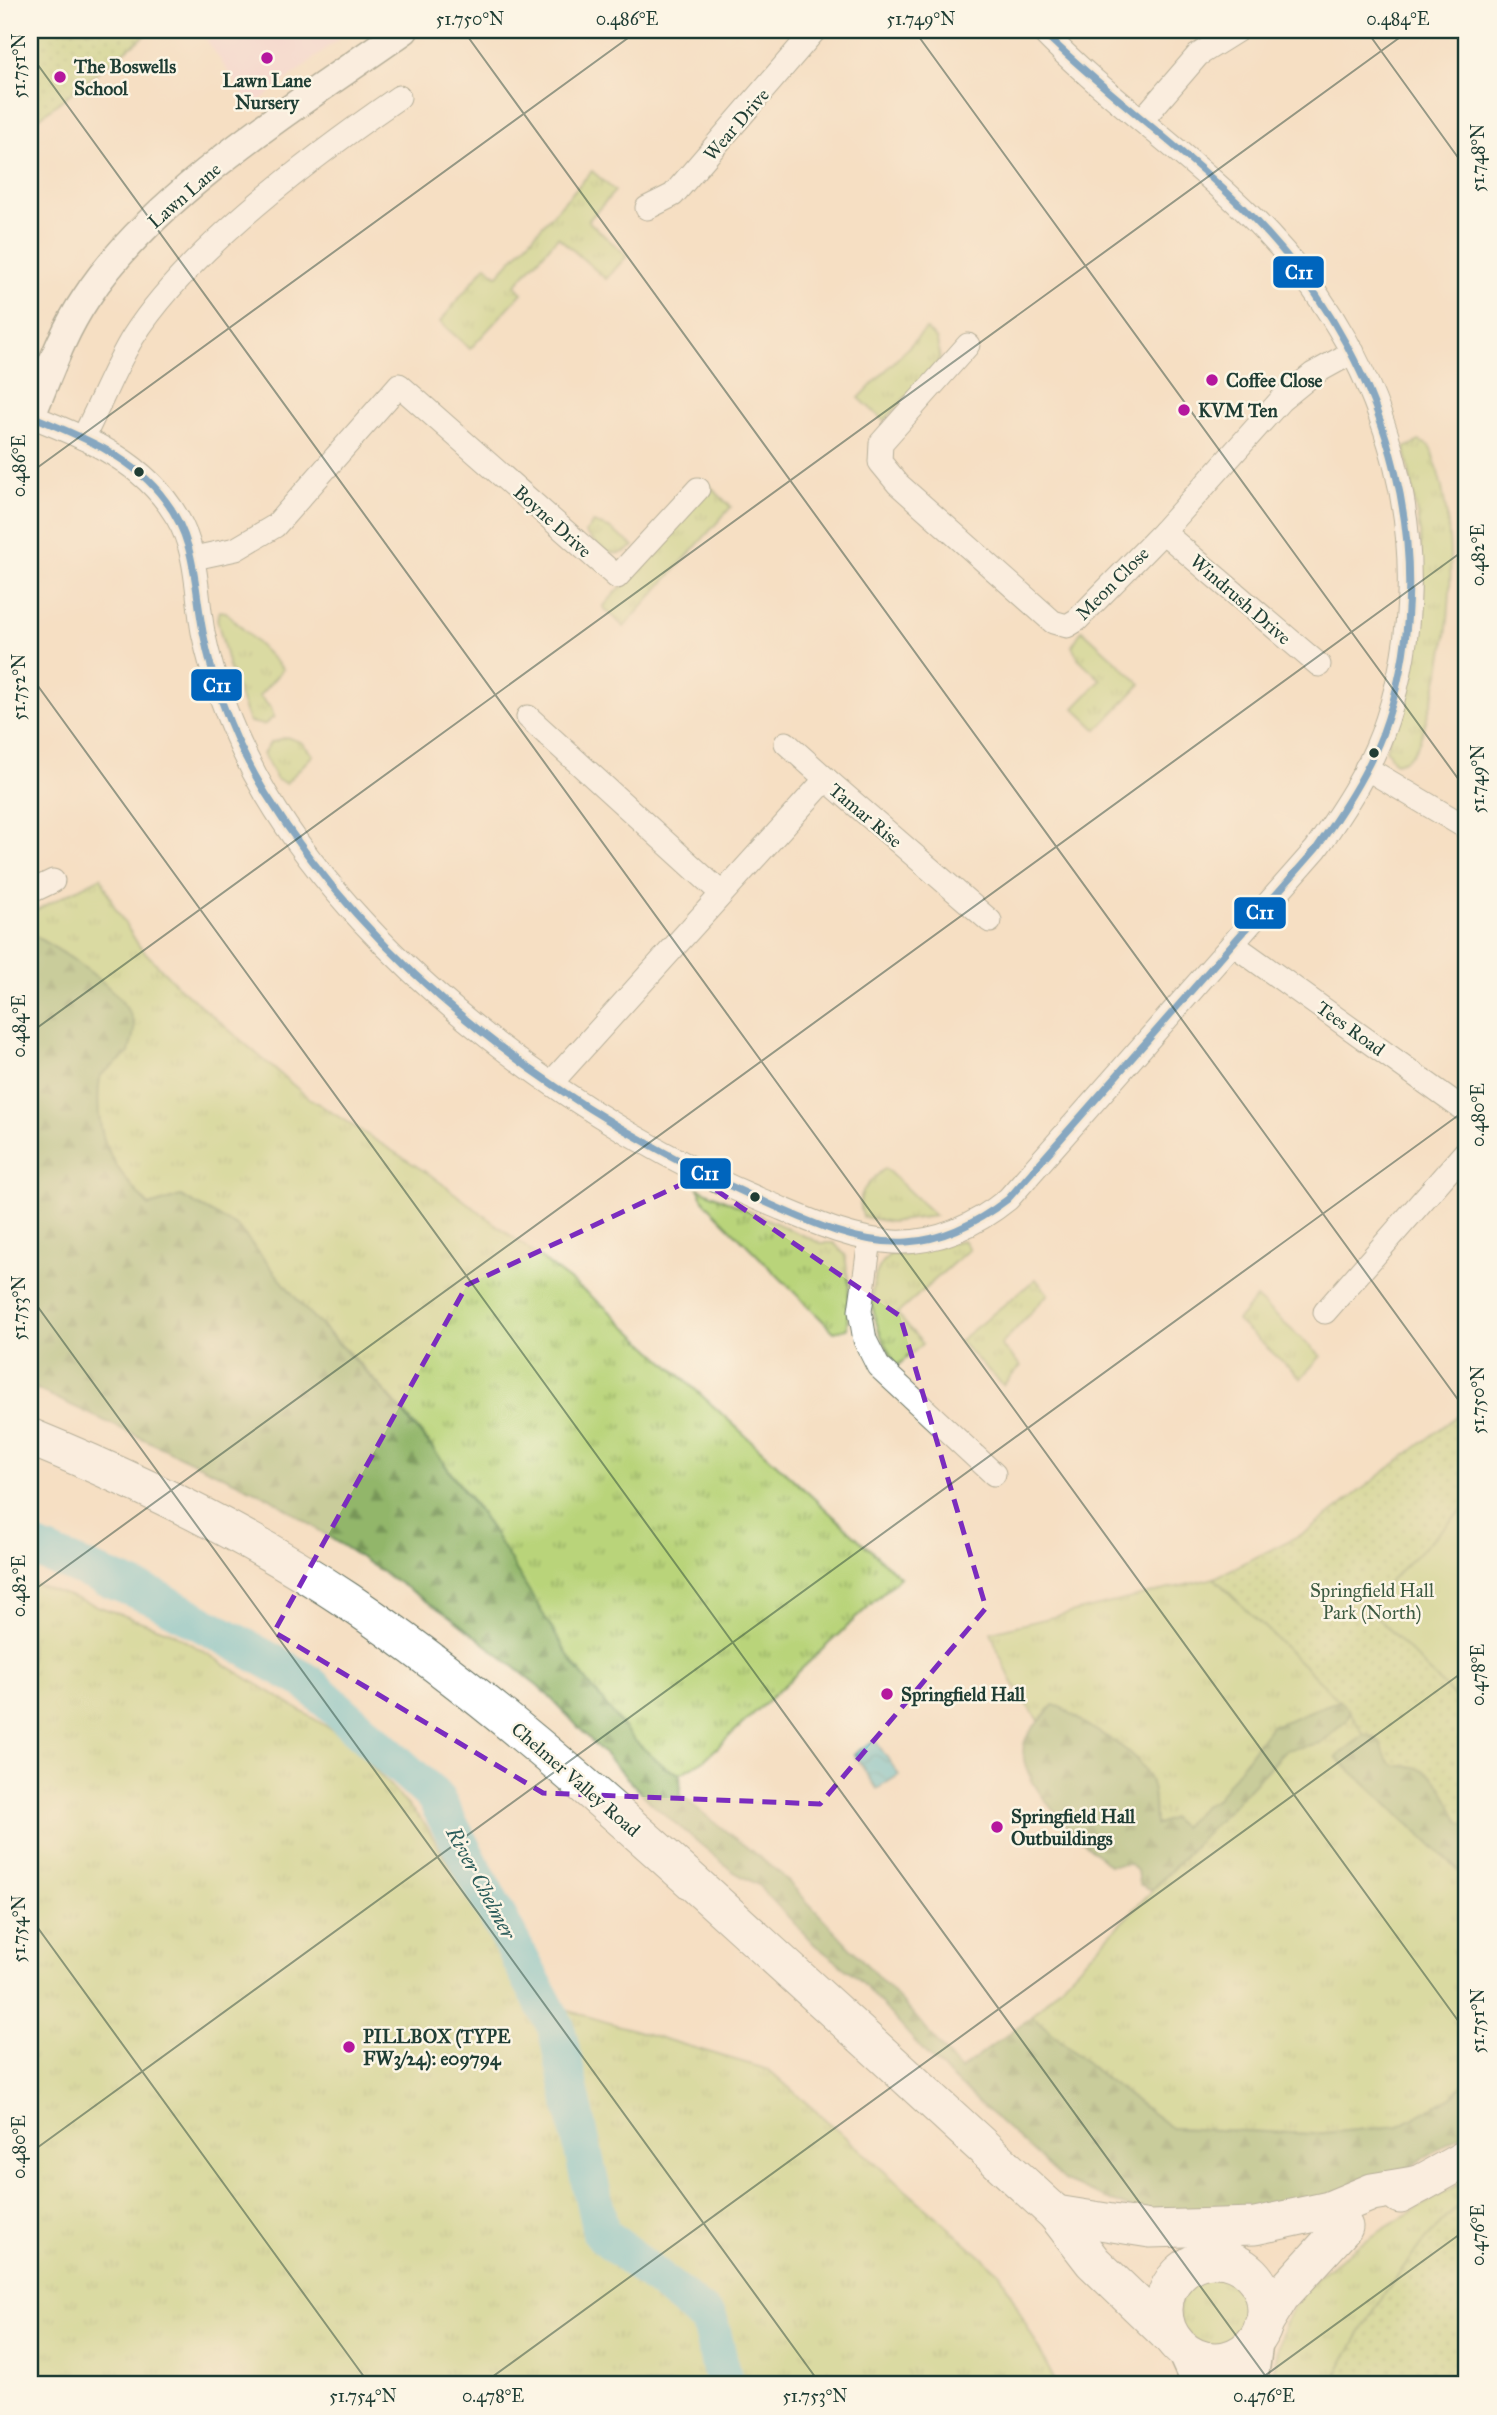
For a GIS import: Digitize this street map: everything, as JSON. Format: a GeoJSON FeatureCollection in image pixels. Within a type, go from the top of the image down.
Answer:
{"type":"FeatureCollection","features":[{"type":"Feature","properties":{"kind":"main road","name":"Chelmer Valley Road"},"geometry":{"type":"LineString","coordinates":[[30,1437],[126,1476],[234,1532],[345,1599],[453,1676],[608,1805],[1056,2214],[1093,2262],[1176,2342]]}},
{"type":"Feature","properties":{"kind":"main road"},"geometry":{"type":"LineString","coordinates":[[1344,2227],[1299,2234],[1209,2261],[1179,2274],[1167,2294],[1165,2317],[1176,2342],[1197,2358],[1220,2361],[1246,2350],[1281,2296],[1344,2227],[1467,2158]]}},
{"type":"Feature","properties":{"kind":"main road"},"geometry":{"type":"LineString","coordinates":[[1056,2214],[1150,2229],[1255,2225],[1329,2210],[1372,2192],[1420,2184]]}},
{"type":"Feature","properties":{"kind":"main road","name":"Chelmer Valley Road"},"geometry":{"type":"LineString","coordinates":[[1056,2214],[1093,2234],[1133,2247],[1209,2261]]}},
{"type":"Feature","properties":{"kind":"main road"},"geometry":{"type":"LineString","coordinates":[[1209,2261],[1240,2267],[1257,2282],[1265,2303],[1262,2328]]}},
{"type":"Feature","properties":{"kind":"street","name":"Lawn Lane"},"geometry":{"type":"LineString","coordinates":[[30,417],[70,325],[97,282],[132,241],[215,167],[404,30]]}},
{"type":"Feature","properties":{"kind":"street","name":"Wear Drive"},"geometry":{"type":"LineString","coordinates":[[648,208],[673,195],[815,30]]}},
{"type":"Feature","properties":{"kind":"street"},"geometry":{"type":"LineString","coordinates":[[30,417],[112,452],[140,472],[177,517],[194,558],[204,633],[231,727],[266,794],[297,841],[346,903],[399,958],[485,1033],[601,1116],[685,1165],[816,1223],[870,1240],[896,1242],[922,1240],[983,1219],[1008,1199],[1234,945],[1316,849],[1344,810],[1387,722],[1409,622],[1411,578],[1407,521],[1390,439],[1353,352],[1301,271],[1238,203],[1065,55],[1041,30]]}},
{"type":"Feature","properties":{"kind":"street"},"geometry":{"type":"LineString","coordinates":[[1142,120],[1198,55],[1238,30]]}},
{"type":"Feature","properties":{"kind":"street"},"geometry":{"type":"LineString","coordinates":[[83,438],[132,338],[182,276],[282,184],[399,97]]}},
{"type":"Feature","properties":{"kind":"street","name":"Meon Close"},"geometry":{"type":"LineString","coordinates":[[968,345],[881,443],[880,462],[898,484],[1053,622],[1067,626],[1077,620],[1163,532],[1280,400],[1313,374],[1353,352]]}},
{"type":"Feature","properties":{"kind":"street","name":"Boyne Drive"},"geometry":{"type":"LineString","coordinates":[[194,558],[236,549],[275,526],[399,385],[617,577],[698,489]]}},
{"type":"Feature","properties":{"kind":"street","name":"Windrush Drive"},"geometry":{"type":"LineString","coordinates":[[1163,532],[1318,666]]}},
{"type":"Feature","properties":{"kind":"street"},"geometry":{"type":"LineString","coordinates":[[528,717],[722,893]]}},
{"type":"Feature","properties":{"kind":"street"},"geometry":{"type":"LineString","coordinates":[[786,743],[827,779]]}},
{"type":"Feature","properties":{"kind":"street"},"geometry":{"type":"LineString","coordinates":[[1366,768],[1467,828]]}},
{"type":"Feature","properties":{"kind":"street","name":"Tamar Rise"},"geometry":{"type":"LineString","coordinates":[[552,1082],[827,779],[990,921]]}},
{"type":"Feature","properties":{"kind":"street"},"geometry":{"type":"LineString","coordinates":[[30,892],[53,881]]}},
{"type":"Feature","properties":{"kind":"street","name":"Tees Road"},"geometry":{"type":"LineString","coordinates":[[1234,945],[1467,1112]]}},
{"type":"Feature","properties":{"kind":"street"},"geometry":{"type":"LineString","coordinates":[[1325,1312],[1467,1150]]}},
{"type":"Feature","properties":{"kind":"street"},"geometry":{"type":"LineString","coordinates":[[870,1240],[860,1311],[865,1339],[878,1366],[994,1474]]}},
{"type":"Feature","properties":{"kind":"street"},"geometry":{"type":"LineString","coordinates":[[1253,2385],[1262,2328]]}},
{"type":"Feature","properties":{"kind":"street"},"geometry":{"type":"LineString","coordinates":[[1176,2342],[1196,2385]]}},
{"type":"Feature","properties":{"kind":"highlighted area"},"geometry":{"type":"Polygon","coordinates":[[[697,1177],[900,1316],[986,1608],[820,1804],[543,1793],[274,1632],[467,1285],[697,1177]]]}},
{"type":"Feature","properties":{"kind":"shaded area","name":"Lawn Lane Nursery"},"geometry":{"type":"Polygon","coordinates":[[[200,30],[350,30],[252,107],[200,30]]]}},
{"type":"Feature","properties":{"kind":"green space","name":"The Boswells School"},"geometry":{"type":"Polygon","coordinates":[[[30,30],[152,30],[30,125],[30,30]]]}},
{"type":"Feature","properties":{"kind":"green space"},"geometry":{"type":"Polygon","coordinates":[[[592,171],[615,191],[588,221],[627,256],[606,279],[558,237],[515,285],[522,293],[470,349],[440,322],[486,265],[497,276],[592,171]]]}},
{"type":"Feature","properties":{"kind":"green space"},"geometry":{"type":"Polygon","coordinates":[[[926,329],[937,340],[940,360],[884,421],[859,398],[926,329]]]}},
{"type":"Feature","properties":{"kind":"green space"},"geometry":{"type":"Polygon","coordinates":[[[1419,441],[1430,446],[1446,511],[1450,545],[1448,614],[1437,682],[1421,738],[1409,757],[1395,763],[1386,749],[1408,683],[1424,609],[1420,532],[1405,448],[1419,441]]]}},
{"type":"Feature","properties":{"kind":"green space"},"geometry":{"type":"Polygon","coordinates":[[[710,486],[731,507],[624,627],[603,607],[710,486]]]}},
{"type":"Feature","properties":{"kind":"green space"},"geometry":{"type":"Polygon","coordinates":[[[593,523],[609,528],[634,546],[620,553],[608,552],[585,533],[593,523]]]}},
{"type":"Feature","properties":{"kind":"green space"},"geometry":{"type":"Polygon","coordinates":[[[220,611],[226,612],[283,669],[259,696],[271,708],[274,717],[264,725],[249,722],[229,667],[217,619],[220,611]]]}},
{"type":"Feature","properties":{"kind":"green space"},"geometry":{"type":"Polygon","coordinates":[[[1082,630],[1141,684],[1097,730],[1074,708],[1101,680],[1078,658],[1072,646],[1082,630]]]}},
{"type":"Feature","properties":{"kind":"green space"},"geometry":{"type":"Polygon","coordinates":[[[286,737],[301,742],[313,755],[286,783],[277,780],[263,754],[270,743],[286,737]]]}},
{"type":"Feature","properties":{"kind":"green space"},"geometry":{"type":"Polygon","coordinates":[[[101,877],[114,906],[139,946],[179,987],[306,1096],[432,1176],[605,1307],[900,1577],[704,1760],[680,1774],[665,1767],[638,1745],[559,1643],[473,1502],[407,1416],[377,1382],[314,1318],[181,1196],[149,1206],[124,1177],[107,1148],[99,1115],[98,1097],[100,1076],[112,1066],[117,995],[67,955],[30,934],[30,913],[101,877]]]}},
{"type":"Feature","properties":{"kind":"green space"},"geometry":{"type":"Polygon","coordinates":[[[30,933],[91,972],[129,1012],[134,1029],[129,1053],[100,1076],[98,1097],[102,1132],[107,1148],[135,1191],[149,1206],[181,1196],[238,1227],[304,1308],[385,1392],[434,1450],[492,1530],[574,1665],[633,1739],[665,1768],[680,1774],[681,1796],[782,1875],[915,2016],[960,2070],[1032,2016],[1102,2076],[1172,2128],[1313,2134],[1399,2126],[1453,2096],[1467,2080],[1467,2131],[1406,2169],[1317,2207],[1218,2218],[1134,2210],[1065,2181],[930,2058],[857,1977],[815,1945],[758,1885],[734,1872],[652,1804],[541,1688],[452,1618],[270,1498],[30,1386],[30,933]]]}},
{"type":"Feature","properties":{"kind":"green space"},"geometry":{"type":"Polygon","coordinates":[[[885,1168],[935,1216],[891,1222],[863,1217],[860,1201],[864,1189],[885,1168]]]}},
{"type":"Feature","properties":{"kind":"green space"},"geometry":{"type":"Polygon","coordinates":[[[698,1188],[820,1243],[834,1243],[845,1255],[849,1285],[847,1329],[834,1332],[706,1204],[698,1188]]]}},
{"type":"Feature","properties":{"kind":"green space"},"geometry":{"type":"Polygon","coordinates":[[[963,1240],[969,1249],[897,1314],[923,1344],[897,1366],[882,1339],[873,1309],[874,1280],[880,1267],[890,1254],[902,1255],[963,1240]]]}},
{"type":"Feature","properties":{"kind":"green space"},"geometry":{"type":"Polygon","coordinates":[[[1036,1279],[1048,1294],[1001,1345],[1021,1366],[1003,1385],[959,1341],[1036,1279]]]}},
{"type":"Feature","properties":{"kind":"green space"},"geometry":{"type":"Polygon","coordinates":[[[1256,1298],[1321,1356],[1301,1378],[1237,1321],[1256,1298]]]}},
{"type":"Feature","properties":{"kind":"green space","name":"Springfield Hall Park (North)"},"geometry":{"type":"Polygon","coordinates":[[[1467,1408],[1467,1825],[1460,1823],[1443,1789],[1432,1776],[1414,1767],[1392,1764],[1385,1756],[1381,1743],[1364,1735],[1349,1710],[1214,1578],[1308,1531],[1467,1408]]]}},
{"type":"Feature","properties":{"kind":"green space"},"geometry":{"type":"Polygon","coordinates":[[[1467,1505],[1467,1710],[1365,1605],[1467,1505]]]}},
{"type":"Feature","properties":{"kind":"green space"},"geometry":{"type":"Polygon","coordinates":[[[1214,1578],[1350,1710],[1364,1735],[1337,1757],[1467,1878],[1467,2080],[1454,2096],[1399,2126],[1313,2134],[1172,2128],[1102,2076],[1032,2016],[1191,1850],[1155,1825],[1153,1791],[1148,1776],[1127,1751],[1068,1711],[1053,1705],[1039,1720],[1011,1679],[991,1632],[1214,1578]]]}},
{"type":"Feature","properties":{"kind":"green space"},"geometry":{"type":"Polygon","coordinates":[[[30,1582],[173,1633],[347,1739],[425,1824],[529,1999],[769,2070],[1000,2273],[1057,2385],[30,2385],[30,1582]]]}},
{"type":"Feature","properties":{"kind":"green space"},"geometry":{"type":"Polygon","coordinates":[[[1340,1701],[1350,1710],[1347,1720],[1321,1743],[1286,1750],[1152,1890],[1139,1884],[1137,1871],[1131,1864],[1109,1865],[1068,1827],[1040,1793],[1024,1759],[1024,1744],[1029,1733],[1053,1705],[1068,1711],[1118,1744],[1142,1767],[1152,1786],[1155,1825],[1172,1818],[1182,1827],[1203,1806],[1216,1800],[1271,1726],[1340,1701]]]}},
{"type":"Feature","properties":{"kind":"green space"},"geometry":{"type":"Polygon","coordinates":[[[1364,1735],[1379,1741],[1386,1754],[1400,1766],[1416,1767],[1440,1781],[1460,1823],[1467,1825],[1467,1878],[1336,1757],[1364,1735]]]}},
{"type":"Feature","properties":{"kind":"green space"},"geometry":{"type":"Polygon","coordinates":[[[1467,2179],[1467,2385],[1271,2385],[1286,2321],[1296,2302],[1311,2284],[1329,2267],[1375,2234],[1467,2179]]]}},
{"type":"Feature","properties":{"kind":"green space"},"geometry":{"type":"Polygon","coordinates":[[[1467,2199],[1467,2385],[1331,2385],[1359,2334],[1407,2262],[1445,2219],[1467,2199]]]}},
{"type":"Feature","properties":{"kind":"green space"},"geometry":{"type":"Polygon","coordinates":[[[1215,2274],[1235,2280],[1245,2290],[1251,2310],[1245,2330],[1235,2340],[1215,2346],[1195,2340],[1185,2330],[1179,2310],[1185,2290],[1195,2280],[1215,2274]]]}},
{"type":"Feature","properties":{"kind":"water"},"geometry":{"type":"Polygon","coordinates":[[[875,1740],[899,1775],[877,1789],[854,1754],[875,1740]]]}},
{"type":"Feature","properties":{"kind":"waterway","name":"River Chelmer"},"geometry":{"type":"LineString","coordinates":[[30,1547],[156,1598],[306,1681],[435,1797],[556,2027],[601,2233],[709,2320],[725,2385]]}},
{"type":"Feature","properties":{"kind":"transit line","name":"C11"},"geometry":{"type":"LineString","coordinates":[[31,416],[121,459],[137,471],[165,500],[183,531],[188,547],[203,632],[220,695],[255,775],[312,860],[363,922],[419,979],[480,1031],[545,1079],[613,1123],[754,1197],[828,1228],[867,1239],[907,1242],[948,1234],[973,1222],[1008,1199],[1316,849],[1361,780],[1382,735],[1400,669],[1408,603],[1406,536],[1395,470],[1375,406],[1347,345],[1311,288],[1269,235],[1215,181],[1041,30]]}},
{"type":"Feature","properties":{"kind":"place","name":"Lawn Lane Nursery"},"geometry":{"type":"Point","coordinates":[267,58]}},
{"type":"Feature","properties":{"kind":"place","name":"The Boswells School"},"geometry":{"type":"Point","coordinates":[60,77]}},
{"type":"Feature","properties":{"kind":"place","name":"Coffee Close"},"geometry":{"type":"Point","coordinates":[1212,380]}},
{"type":"Feature","properties":{"kind":"place","name":"KVM Ten"},"geometry":{"type":"Point","coordinates":[1184,410]}},
{"type":"Feature","properties":{"kind":"place","name":"Springfield Hall"},"geometry":{"type":"Point","coordinates":[887,1694]}},
{"type":"Feature","properties":{"kind":"place","name":"Springfield Hall Outbuildings"},"geometry":{"type":"Point","coordinates":[997,1827]}},
{"type":"Feature","properties":{"kind":"place","name":"PILLBOX (TYPE FW3/24): e09794"},"geometry":{"type":"Point","coordinates":[349,2047]}}]}
